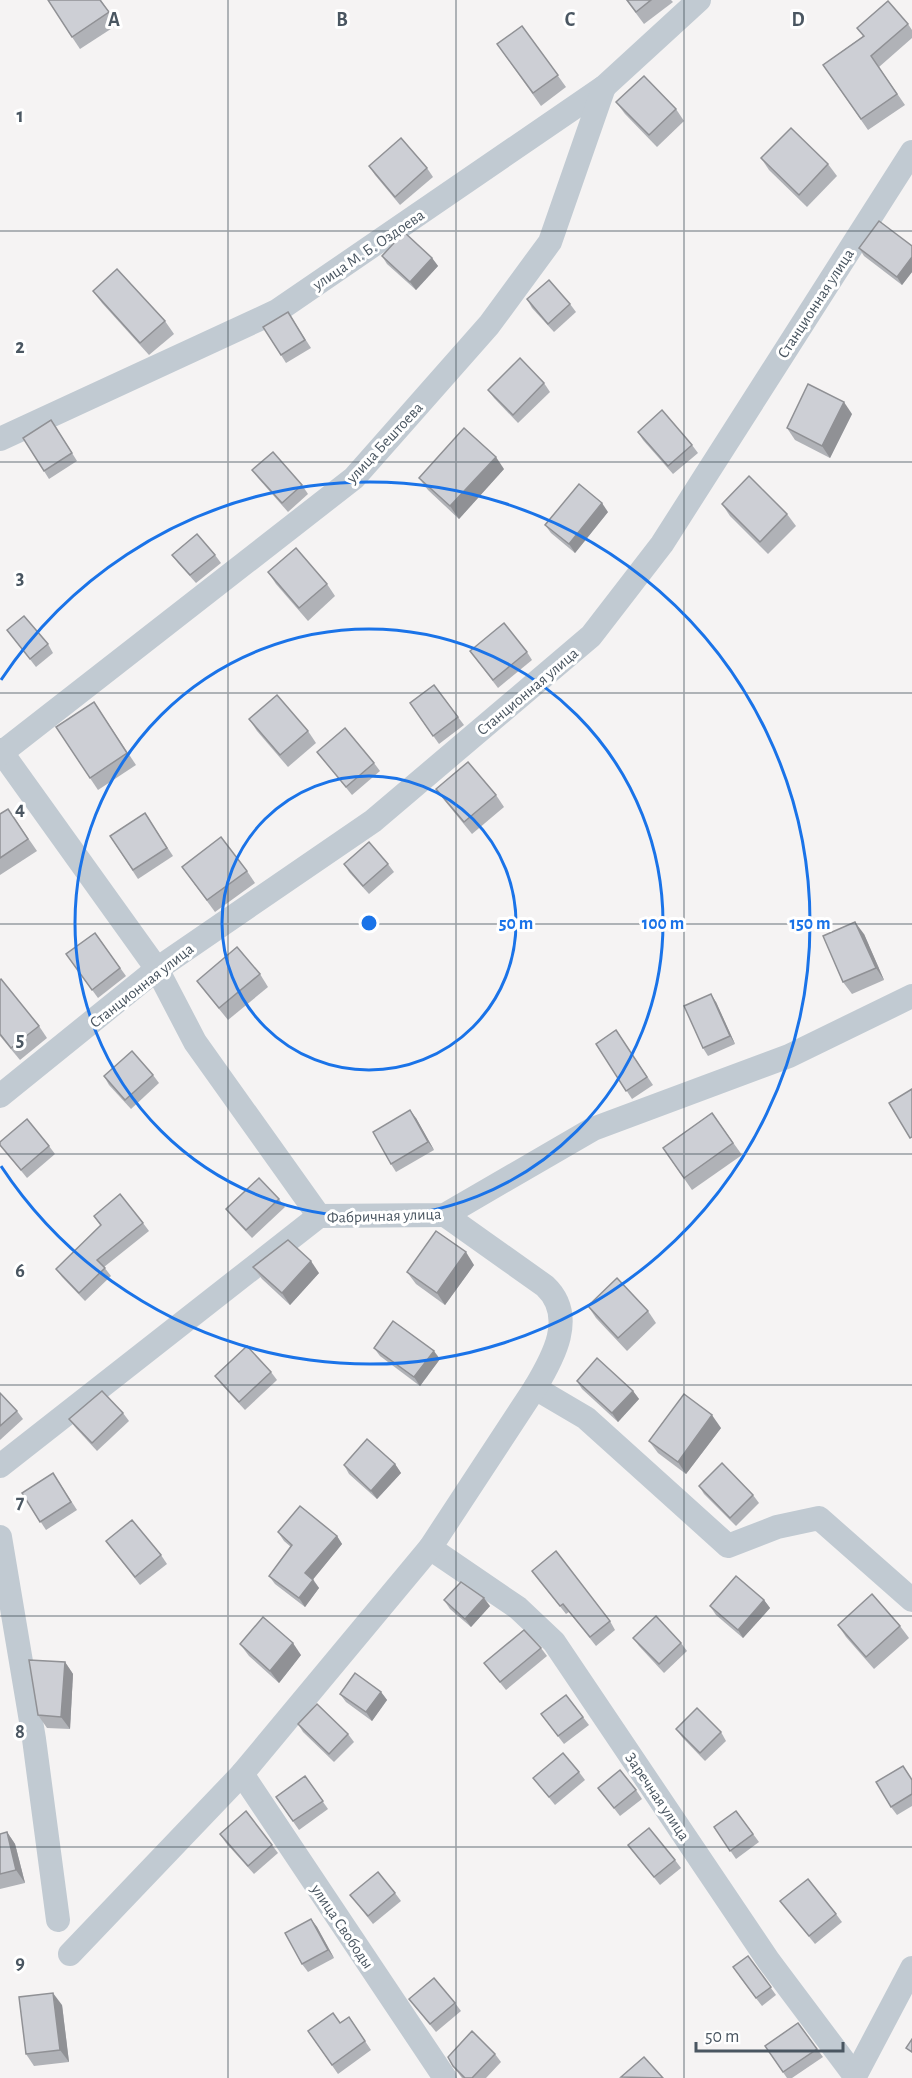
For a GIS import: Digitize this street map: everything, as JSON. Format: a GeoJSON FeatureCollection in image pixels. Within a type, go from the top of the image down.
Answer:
{"type":"FeatureCollection","features":[{"type":"Feature","properties":{"kind":"street","name":"улица М. Б. Оздоева"},"geometry":{"type":"LineString","coordinates":[[0,439],[277,311],[604,87],[699,0]]}},
{"type":"Feature","properties":{"kind":"street","name":"улица Бештоева"},"geometry":{"type":"LineString","coordinates":[[1,752],[354,478],[489,325],[550,242],[604,87]]}},
{"type":"Feature","properties":{"kind":"street","name":"Станционная улица"},"geometry":{"type":"LineString","coordinates":[[0,1096],[157,969],[373,821],[591,636],[662,544],[912,152]]}},
{"type":"Feature","properties":{"kind":"street"},"geometry":{"type":"LineString","coordinates":[[1,752],[157,969],[195,1042],[319,1216]]}},
{"type":"Feature","properties":{"kind":"street","name":"Фабричная улица"},"geometry":{"type":"LineString","coordinates":[[0,1466],[319,1216],[445,1215],[592,1129],[789,1056],[912,996]]}},
{"type":"Feature","properties":{"kind":"street"},"geometry":{"type":"LineString","coordinates":[[70,1954],[242,1774],[430,1548],[535,1388],[559,1338],[561,1319],[557,1300],[545,1286],[445,1215]]}},
{"type":"Feature","properties":{"kind":"street"},"geometry":{"type":"LineString","coordinates":[[535,1388],[586,1418],[728,1546],[777,1527],[819,1518],[912,1600]]}},
{"type":"Feature","properties":{"kind":"street"},"geometry":{"type":"LineString","coordinates":[[0,1536],[34,1739],[58,1920]]}},
{"type":"Feature","properties":{"kind":"street","name":"Заречная улица"},"geometry":{"type":"LineString","coordinates":[[430,1548],[518,1608],[555,1642],[768,1960],[855,2077]]}},
{"type":"Feature","properties":{"kind":"street","name":"улица Свободы"},"geometry":{"type":"LineString","coordinates":[[242,1774],[445,2078]]}},
{"type":"Feature","properties":{"kind":"street"},"geometry":{"type":"LineString","coordinates":[[855,2077],[912,1968]]}},
{"type":"Feature","properties":{"kind":"building"},"geometry":{"type":"Polygon","coordinates":[[[48,0],[100,0],[109,12],[72,37],[48,0]]]}},
{"type":"Feature","properties":{"kind":"building"},"geometry":{"type":"Polygon","coordinates":[[[627,0],[651,0],[636,12],[627,0]]]}},
{"type":"Feature","properties":{"kind":"building"},"geometry":{"type":"Polygon","coordinates":[[[888,1],[908,24],[871,56],[897,94],[861,119],[823,65],[864,36],[857,28],[888,1]]]}},
{"type":"Feature","properties":{"kind":"building"},"geometry":{"type":"Polygon","coordinates":[[[522,26],[558,75],[533,93],[497,44],[522,26]]]}},
{"type":"Feature","properties":{"kind":"building"},"geometry":{"type":"Polygon","coordinates":[[[644,76],[676,109],[649,135],[616,102],[644,76]]]}},
{"type":"Feature","properties":{"kind":"building"},"geometry":{"type":"Polygon","coordinates":[[[791,128],[828,164],[799,195],[761,158],[791,128]]]}},
{"type":"Feature","properties":{"kind":"building"},"geometry":{"type":"Polygon","coordinates":[[[401,138],[427,168],[395,197],[369,166],[401,138]]]}},
{"type":"Feature","properties":{"kind":"building"},"geometry":{"type":"Polygon","coordinates":[[[879,221],[912,246],[912,257],[897,277],[859,248],[879,221]]]}},
{"type":"Feature","properties":{"kind":"building"},"geometry":{"type":"Polygon","coordinates":[[[404,232],[432,258],[410,282],[382,256],[404,232]]]}},
{"type":"Feature","properties":{"kind":"building"},"geometry":{"type":"Polygon","coordinates":[[[117,269],[165,321],[140,343],[93,291],[117,269]]]}},
{"type":"Feature","properties":{"kind":"building"},"geometry":{"type":"Polygon","coordinates":[[[549,280],[570,304],[548,324],[527,299],[549,280]]]}},
{"type":"Feature","properties":{"kind":"building"},"geometry":{"type":"Polygon","coordinates":[[[288,312],[305,340],[281,355],[263,327],[288,312]]]}},
{"type":"Feature","properties":{"kind":"building"},"geometry":{"type":"Polygon","coordinates":[[[520,358],[544,383],[513,415],[488,390],[520,358]]]}},
{"type":"Feature","properties":{"kind":"building"},"geometry":{"type":"Polygon","coordinates":[[[808,384],[844,402],[822,446],[787,428],[808,384]]]}},
{"type":"Feature","properties":{"kind":"building"},"geometry":{"type":"Polygon","coordinates":[[[662,410],[692,445],[668,466],[638,432],[662,410]]]}},
{"type":"Feature","properties":{"kind":"building"},"geometry":{"type":"Polygon","coordinates":[[[51,420],[72,453],[44,471],[23,438],[51,420]]]}},
{"type":"Feature","properties":{"kind":"building"},"geometry":{"type":"Polygon","coordinates":[[[464,428],[496,457],[450,506],[419,478],[464,428]]]}},
{"type":"Feature","properties":{"kind":"building"},"geometry":{"type":"Polygon","coordinates":[[[273,452],[302,485],[282,503],[252,470],[273,452]]]}},
{"type":"Feature","properties":{"kind":"building"},"geometry":{"type":"Polygon","coordinates":[[[749,476],[787,514],[760,542],[722,504],[749,476]]]}},
{"type":"Feature","properties":{"kind":"building"},"geometry":{"type":"Polygon","coordinates":[[[579,484],[602,503],[569,544],[545,525],[579,484]]]}},
{"type":"Feature","properties":{"kind":"building"},"geometry":{"type":"Polygon","coordinates":[[[197,534],[215,555],[190,575],[172,555],[197,534]]]}},
{"type":"Feature","properties":{"kind":"building"},"geometry":{"type":"Polygon","coordinates":[[[296,548],[327,584],[299,608],[268,572],[296,548]]]}},
{"type":"Feature","properties":{"kind":"building"},"geometry":{"type":"Polygon","coordinates":[[[24,616],[48,644],[30,659],[7,630],[24,616]]]}},
{"type":"Feature","properties":{"kind":"building"},"geometry":{"type":"Polygon","coordinates":[[[504,623],[527,652],[493,680],[470,651],[504,623]]]}},
{"type":"Feature","properties":{"kind":"building"},"geometry":{"type":"Polygon","coordinates":[[[434,685],[458,717],[433,736],[410,703],[434,685]]]}},
{"type":"Feature","properties":{"kind":"building"},"geometry":{"type":"Polygon","coordinates":[[[277,695],[308,731],[280,755],[249,719],[277,695]]]}},
{"type":"Feature","properties":{"kind":"building"},"geometry":{"type":"Polygon","coordinates":[[[94,702],[127,753],[90,778],[56,727],[94,702]]]}},
{"type":"Feature","properties":{"kind":"building"},"geometry":{"type":"Polygon","coordinates":[[[345,728],[374,763],[346,787],[317,752],[345,728]]]}},
{"type":"Feature","properties":{"kind":"building"},"geometry":{"type":"Polygon","coordinates":[[[468,762],[496,795],[464,822],[436,789],[468,762]]]}},
{"type":"Feature","properties":{"kind":"building"},"geometry":{"type":"Polygon","coordinates":[[[8,809],[28,839],[0,858],[0,814],[8,809]]]}},
{"type":"Feature","properties":{"kind":"building"},"geometry":{"type":"Polygon","coordinates":[[[145,813],[167,848],[133,870],[110,836],[145,813]]]}},
{"type":"Feature","properties":{"kind":"building"},"geometry":{"type":"Polygon","coordinates":[[[221,837],[247,871],[207,900],[182,867],[221,837]]]}},
{"type":"Feature","properties":{"kind":"building"},"geometry":{"type":"Polygon","coordinates":[[[369,842],[388,864],[363,886],[344,864],[369,842]]]}},
{"type":"Feature","properties":{"kind":"building"},"geometry":{"type":"Polygon","coordinates":[[[855,922],[876,968],[843,982],[823,936],[855,922]]]}},
{"type":"Feature","properties":{"kind":"building"},"geometry":{"type":"Polygon","coordinates":[[[95,933],[120,968],[92,990],[66,954],[95,933]]]}},
{"type":"Feature","properties":{"kind":"building"},"geometry":{"type":"Polygon","coordinates":[[[237,947],[260,974],[219,1008],[197,981],[237,947]]]}},
{"type":"Feature","properties":{"kind":"building"},"geometry":{"type":"Polygon","coordinates":[[[1,979],[39,1026],[11,1048],[0,1034],[1,979]]]}},
{"type":"Feature","properties":{"kind":"building"},"geometry":{"type":"Polygon","coordinates":[[[711,994],[730,1036],[703,1048],[684,1006],[711,994]]]}},
{"type":"Feature","properties":{"kind":"building"},"geometry":{"type":"Polygon","coordinates":[[[616,1030],[647,1077],[626,1091],[596,1044],[616,1030]]]}},
{"type":"Feature","properties":{"kind":"building"},"geometry":{"type":"Polygon","coordinates":[[[132,1051],[153,1075],[125,1100],[104,1076],[132,1051]]]}},
{"type":"Feature","properties":{"kind":"building"},"geometry":{"type":"Polygon","coordinates":[[[912,1089],[912,1137],[910,1138],[889,1103],[912,1089]]]}},
{"type":"Feature","properties":{"kind":"building"},"geometry":{"type":"Polygon","coordinates":[[[410,1110],[428,1142],[391,1164],[373,1132],[410,1110]]]}},
{"type":"Feature","properties":{"kind":"building"},"geometry":{"type":"Polygon","coordinates":[[[712,1113],[733,1143],[684,1178],[663,1148],[712,1113]]]}},
{"type":"Feature","properties":{"kind":"building"},"geometry":{"type":"Polygon","coordinates":[[[27,1119],[49,1146],[21,1170],[0,1145],[0,1142],[27,1119]]]}},
{"type":"Feature","properties":{"kind":"building"},"geometry":{"type":"Polygon","coordinates":[[[259,1178],[279,1199],[246,1230],[226,1209],[259,1178]]]}},
{"type":"Feature","properties":{"kind":"building"},"geometry":{"type":"Polygon","coordinates":[[[120,1194],[143,1223],[97,1260],[105,1268],[79,1293],[56,1269],[101,1225],[94,1216],[120,1194]]]}},
{"type":"Feature","properties":{"kind":"building"},"geometry":{"type":"Polygon","coordinates":[[[436,1231],[466,1252],[437,1293],[407,1272],[436,1231]]]}},
{"type":"Feature","properties":{"kind":"building"},"geometry":{"type":"Polygon","coordinates":[[[288,1240],[311,1261],[282,1293],[253,1267],[288,1240]]]}},
{"type":"Feature","properties":{"kind":"building"},"geometry":{"type":"Polygon","coordinates":[[[617,1278],[648,1311],[618,1338],[588,1306],[617,1278]]]}},
{"type":"Feature","properties":{"kind":"building"},"geometry":{"type":"Polygon","coordinates":[[[393,1321],[434,1351],[414,1377],[374,1348],[393,1321]]]}},
{"type":"Feature","properties":{"kind":"building"},"geometry":{"type":"Polygon","coordinates":[[[247,1346],[271,1372],[239,1402],[215,1376],[247,1346]]]}},
{"type":"Feature","properties":{"kind":"building"},"geometry":{"type":"Polygon","coordinates":[[[597,1358],[633,1391],[612,1413],[577,1381],[597,1358]]]}},
{"type":"Feature","properties":{"kind":"building"},"geometry":{"type":"Polygon","coordinates":[[[102,1391],[123,1413],[92,1443],[69,1419],[102,1391]]]}},
{"type":"Feature","properties":{"kind":"building"},"geometry":{"type":"Polygon","coordinates":[[[0,1393],[17,1411],[0,1426],[0,1393]]]}},
{"type":"Feature","properties":{"kind":"building"},"geometry":{"type":"Polygon","coordinates":[[[684,1394],[712,1415],[678,1462],[649,1441],[684,1394]]]}},
{"type":"Feature","properties":{"kind":"building"},"geometry":{"type":"Polygon","coordinates":[[[367,1439],[395,1464],[371,1491],[344,1465],[367,1439]]]}},
{"type":"Feature","properties":{"kind":"building"},"geometry":{"type":"Polygon","coordinates":[[[722,1463],[753,1495],[730,1518],[699,1486],[722,1463]]]}},
{"type":"Feature","properties":{"kind":"building"},"geometry":{"type":"Polygon","coordinates":[[[53,1473],[71,1502],[40,1522],[22,1493],[53,1473]]]}},
{"type":"Feature","properties":{"kind":"building"},"geometry":{"type":"Polygon","coordinates":[[[300,1506],[337,1536],[305,1573],[313,1580],[299,1598],[269,1576],[292,1545],[278,1532],[300,1506]]]}},
{"type":"Feature","properties":{"kind":"building"},"geometry":{"type":"Polygon","coordinates":[[[132,1520],[161,1555],[135,1577],[106,1541],[132,1520]]]}},
{"type":"Feature","properties":{"kind":"building"},"geometry":{"type":"Polygon","coordinates":[[[556,1551],[610,1621],[590,1637],[563,1604],[560,1606],[532,1571],[556,1551]]]}},
{"type":"Feature","properties":{"kind":"building"},"geometry":{"type":"Polygon","coordinates":[[[736,1576],[764,1600],[738,1630],[710,1606],[736,1576]]]}},
{"type":"Feature","properties":{"kind":"building"},"geometry":{"type":"Polygon","coordinates":[[[461,1582],[484,1598],[465,1619],[444,1600],[461,1582]]]}},
{"type":"Feature","properties":{"kind":"building"},"geometry":{"type":"Polygon","coordinates":[[[872,1594],[900,1626],[866,1657],[838,1625],[872,1594]]]}},
{"type":"Feature","properties":{"kind":"building"},"geometry":{"type":"Polygon","coordinates":[[[656,1616],[681,1643],[659,1664],[633,1638],[656,1616]]]}},
{"type":"Feature","properties":{"kind":"building"},"geometry":{"type":"Polygon","coordinates":[[[263,1617],[293,1643],[270,1671],[240,1644],[263,1617]]]}},
{"type":"Feature","properties":{"kind":"building"},"geometry":{"type":"Polygon","coordinates":[[[524,1630],[541,1648],[500,1682],[484,1663],[524,1630]]]}},
{"type":"Feature","properties":{"kind":"building"},"geometry":{"type":"Polygon","coordinates":[[[29,1660],[65,1662],[61,1717],[38,1715],[29,1660]]]}},
{"type":"Feature","properties":{"kind":"building"},"geometry":{"type":"Polygon","coordinates":[[[355,1673],[381,1692],[366,1712],[340,1694],[355,1673]]]}},
{"type":"Feature","properties":{"kind":"building"},"geometry":{"type":"Polygon","coordinates":[[[566,1695],[583,1717],[558,1736],[541,1714],[566,1695]]]}},
{"type":"Feature","properties":{"kind":"building"},"geometry":{"type":"Polygon","coordinates":[[[317,1704],[348,1734],[329,1754],[298,1724],[317,1704]]]}},
{"type":"Feature","properties":{"kind":"building"},"geometry":{"type":"Polygon","coordinates":[[[697,1708],[721,1732],[700,1753],[676,1729],[697,1708]]]}},
{"type":"Feature","properties":{"kind":"building"},"geometry":{"type":"Polygon","coordinates":[[[563,1753],[579,1772],[549,1797],[533,1778],[563,1753]]]}},
{"type":"Feature","properties":{"kind":"building"},"geometry":{"type":"Polygon","coordinates":[[[903,1766],[912,1780],[912,1794],[891,1807],[876,1782],[903,1766]]]}},
{"type":"Feature","properties":{"kind":"building"},"geometry":{"type":"Polygon","coordinates":[[[620,1770],[636,1790],[614,1808],[598,1788],[620,1770]]]}},
{"type":"Feature","properties":{"kind":"building"},"geometry":{"type":"Polygon","coordinates":[[[305,1776],[323,1801],[293,1821],[276,1797],[305,1776]]]}},
{"type":"Feature","properties":{"kind":"building"},"geometry":{"type":"Polygon","coordinates":[[[246,1811],[272,1845],[248,1866],[220,1834],[246,1811]]]}},
{"type":"Feature","properties":{"kind":"building"},"geometry":{"type":"Polygon","coordinates":[[[736,1811],[753,1834],[730,1851],[714,1827],[736,1811]]]}},
{"type":"Feature","properties":{"kind":"building"},"geometry":{"type":"Polygon","coordinates":[[[649,1828],[675,1860],[654,1877],[628,1845],[649,1828]]]}},
{"type":"Feature","properties":{"kind":"building"},"geometry":{"type":"Polygon","coordinates":[[[7,1832],[16,1870],[0,1874],[0,1834],[7,1832]]]}},
{"type":"Feature","properties":{"kind":"building"},"geometry":{"type":"Polygon","coordinates":[[[378,1872],[395,1893],[368,1916],[350,1895],[378,1872]]]}},
{"type":"Feature","properties":{"kind":"building"},"geometry":{"type":"Polygon","coordinates":[[[808,1879],[836,1914],[809,1936],[780,1901],[808,1879]]]}},
{"type":"Feature","properties":{"kind":"building"},"geometry":{"type":"Polygon","coordinates":[[[311,1919],[328,1950],[302,1964],[285,1933],[311,1919]]]}},
{"type":"Feature","properties":{"kind":"building"},"geometry":{"type":"Polygon","coordinates":[[[748,1956],[771,1987],[756,1998],[733,1967],[748,1956]]]}},
{"type":"Feature","properties":{"kind":"building"},"geometry":{"type":"Polygon","coordinates":[[[434,1978],[455,2003],[430,2024],[409,1999],[434,1978]]]}},
{"type":"Feature","properties":{"kind":"building"},"geometry":{"type":"Polygon","coordinates":[[[53,1993],[60,2050],[26,2054],[19,1997],[53,1993]]]}},
{"type":"Feature","properties":{"kind":"building"},"geometry":{"type":"Polygon","coordinates":[[[333,2013],[340,2023],[349,2017],[365,2041],[332,2065],[308,2031],[333,2013]]]}},
{"type":"Feature","properties":{"kind":"building"},"geometry":{"type":"Polygon","coordinates":[[[798,2023],[817,2049],[783,2072],[765,2046],[798,2023]]]}},
{"type":"Feature","properties":{"kind":"building"},"geometry":{"type":"Polygon","coordinates":[[[472,2031],[495,2054],[472,2078],[465,2078],[448,2057],[472,2031]]]}},
{"type":"Feature","properties":{"kind":"building"},"geometry":{"type":"Polygon","coordinates":[[[912,2039],[912,2052],[906,2048],[912,2039]]]}},
{"type":"Feature","properties":{"kind":"building"},"geometry":{"type":"Polygon","coordinates":[[[644,2057],[663,2078],[621,2077],[644,2057]]]}}]}
